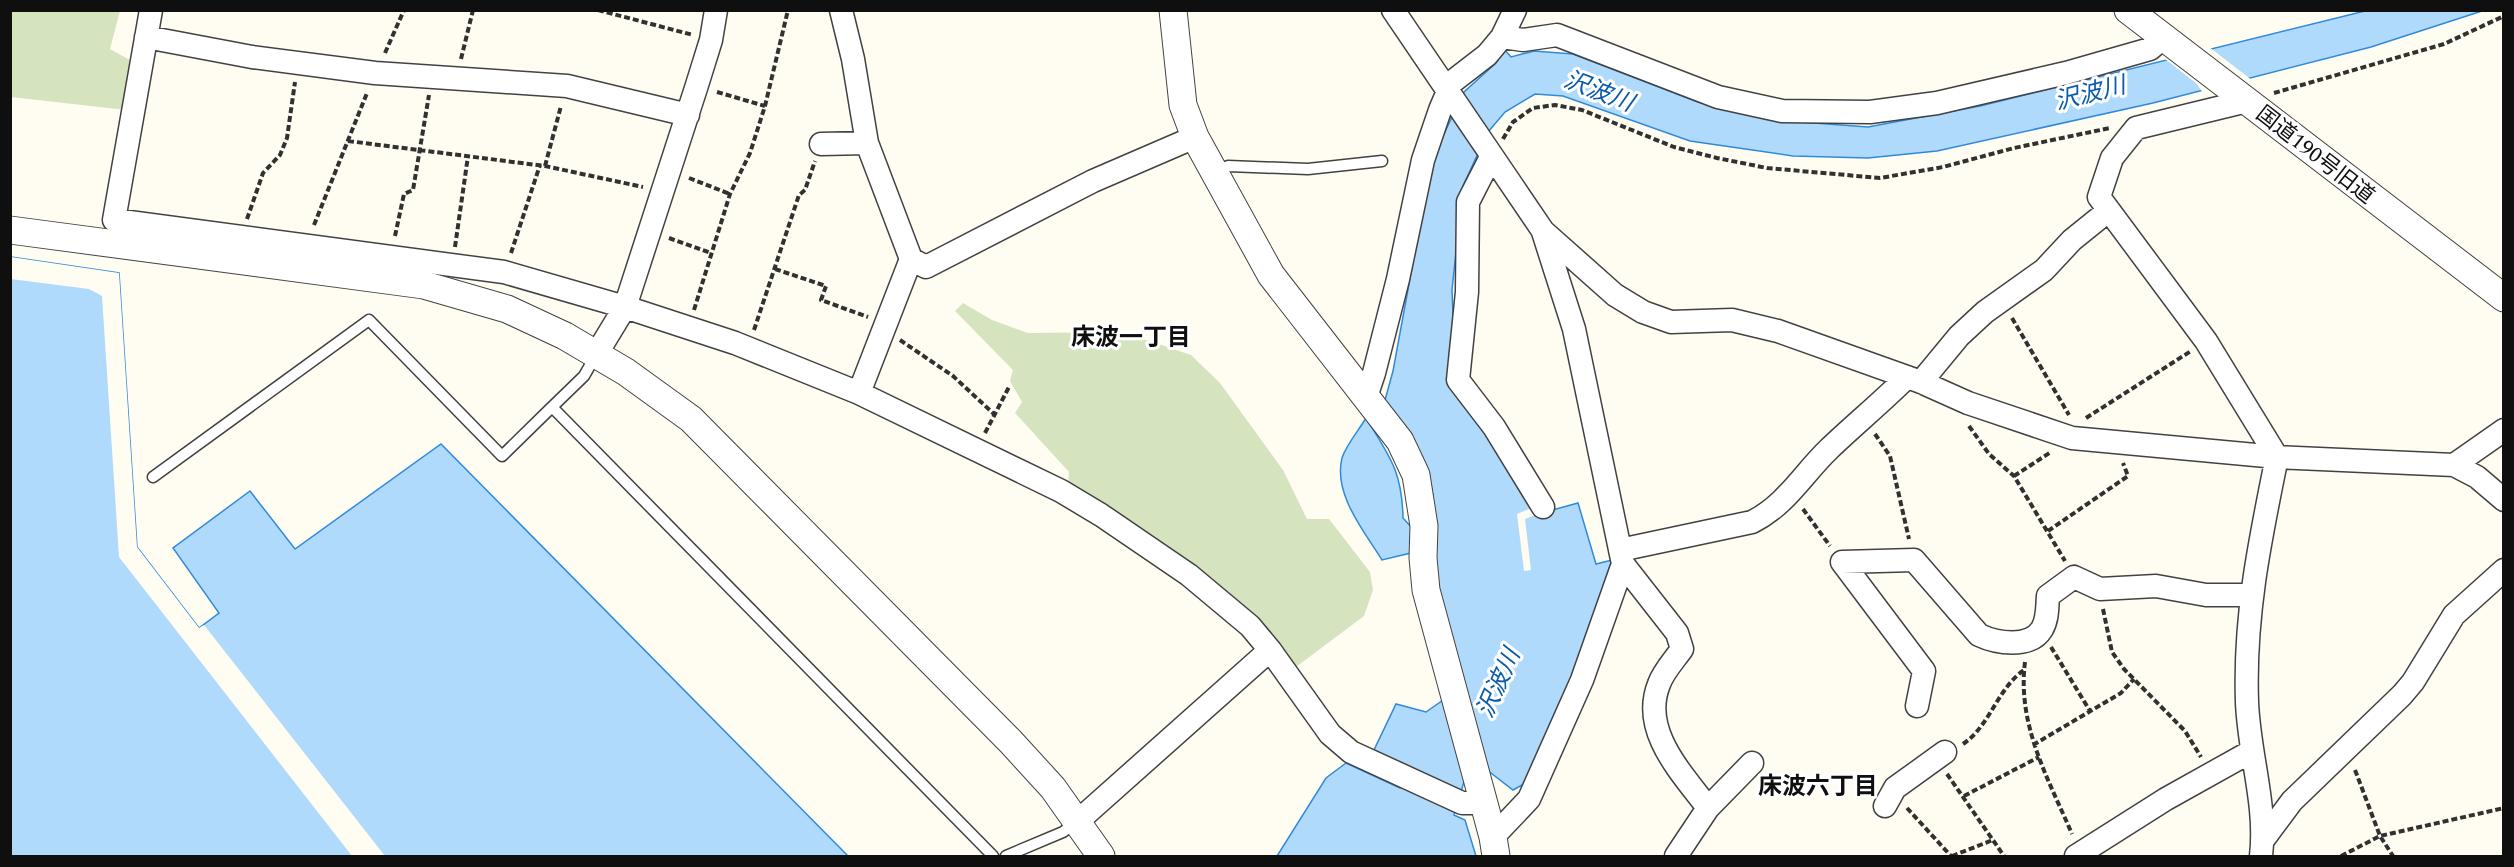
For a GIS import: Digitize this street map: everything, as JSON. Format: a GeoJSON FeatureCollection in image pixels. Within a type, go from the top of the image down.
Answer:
{"type":"FeatureCollection","features":[{"type":"Feature","properties":{"kind":"street"},"geometry":{"type":"LineString","coordinates":[[151,10],[114,220],[504,272],[625,306],[748,348],[859,393],[1061,491],[1111,521],[1189,575],[1250,626],[1330,734],[1351,752],[1472,803]]}},
{"type":"Feature","properties":{"kind":"street"},"geometry":{"type":"LineString","coordinates":[[597,353],[625,306],[651,232],[711,40],[716,10]]}},
{"type":"Feature","properties":{"kind":"street"},"geometry":{"type":"LineString","coordinates":[[841,10],[853,58],[867,143],[911,259],[926,267],[1093,181],[1195,137]]}},
{"type":"Feature","properties":{"kind":"street"},"geometry":{"type":"LineString","coordinates":[[1173,10],[1183,105],[1195,137],[1271,275],[1400,441],[1416,475],[1424,526],[1423,558],[1426,590],[1476,776],[1472,803],[1495,847],[1529,799],[1582,680],[1622,557]]}},
{"type":"Feature","properties":{"kind":"street"},"geometry":{"type":"LineString","coordinates":[[1393,10],[1543,231],[1615,295],[1643,312],[1671,322],[1732,320],[1778,331],[1947,394],[2126,445],[2277,457],[2454,465],[2477,477],[2504,500]]}},
{"type":"Feature","properties":{"kind":"street"},"geometry":{"type":"LineString","coordinates":[[1512,38],[1515,10]]}},
{"type":"Feature","properties":{"kind":"street","name":"国道190号旧道"},"geometry":{"type":"LineString","coordinates":[[2138,13],[2242,97],[2504,298]]}},
{"type":"Feature","properties":{"kind":"street"},"geometry":{"type":"LineString","coordinates":[[1366,397],[1398,279],[1423,160],[1450,95],[1452,82],[1512,38],[1557,35],[1718,97],[1782,111],[1870,112],[1937,104],[2174,44]]}},
{"type":"Feature","properties":{"kind":"street"},"geometry":{"type":"LineString","coordinates":[[146,37],[252,57],[375,73],[567,86],[688,115]]}},
{"type":"Feature","properties":{"kind":"street"},"geometry":{"type":"LineString","coordinates":[[2242,97],[2136,128],[2112,158],[2099,197],[2206,341],[2277,457],[2251,595],[2247,703],[2252,751],[2262,795],[2262,848]]}},
{"type":"Feature","properties":{"kind":"street"},"geometry":{"type":"LineString","coordinates":[[822,144],[867,143]]}},
{"type":"Feature","properties":{"kind":"street"},"geometry":{"type":"LineString","coordinates":[[1489,154],[1468,202],[1467,292],[1458,380],[1494,427],[1543,507]]}},
{"type":"Feature","properties":{"kind":"street"},"geometry":{"type":"LineString","coordinates":[[1622,557],[1752,522],[1769,513],[1791,494],[1828,450],[1864,418],[1914,380],[1959,336],[2044,270],[2072,240],[2108,211]]}},
{"type":"Feature","properties":{"kind":"street"},"geometry":{"type":"LineString","coordinates":[[10,230],[424,285],[507,309],[597,353],[691,419],[738,464],[1011,742],[1053,788],[1101,856]]}},
{"type":"Feature","properties":{"kind":"street"},"geometry":{"type":"LineString","coordinates":[[1543,231],[1574,329],[1622,557],[1677,633],[1682,649],[1659,683],[1654,705],[1659,737],[1670,758],[1708,808]]}},
{"type":"Feature","properties":{"kind":"street"},"geometry":{"type":"LineString","coordinates":[[859,393],[911,259]]}},
{"type":"Feature","properties":{"kind":"street"},"geometry":{"type":"LineString","coordinates":[[2454,465],[2504,430]]}},
{"type":"Feature","properties":{"kind":"street"},"geometry":{"type":"LineString","coordinates":[[1842,562],[1914,561],[1979,635],[1992,640],[2034,636],[2046,620],[2048,596],[2074,577],[2100,590],[2156,586],[2206,595],[2251,595]]}},
{"type":"Feature","properties":{"kind":"street"},"geometry":{"type":"LineString","coordinates":[[1842,562],[1924,671],[1917,706]]}},
{"type":"Feature","properties":{"kind":"street"},"geometry":{"type":"LineString","coordinates":[[2262,848],[2292,801],[2413,682],[2454,615],[2504,570]]}},
{"type":"Feature","properties":{"kind":"street"},"geometry":{"type":"LineString","coordinates":[[1078,821],[1270,650]]}},
{"type":"Feature","properties":{"kind":"street"},"geometry":{"type":"LineString","coordinates":[[2078,854],[2210,773],[2252,751]]}},
{"type":"Feature","properties":{"kind":"street"},"geometry":{"type":"LineString","coordinates":[[1889,799],[1939,757]]}},
{"type":"Feature","properties":{"kind":"street"},"geometry":{"type":"LineString","coordinates":[[1676,856],[1708,808],[1752,763]]}},
{"type":"Feature","properties":{"kind":"lane"},"geometry":{"type":"LineString","coordinates":[[1214,172],[1228,166],[1308,169],[1382,161]]}},
{"type":"Feature","properties":{"kind":"lane"},"geometry":{"type":"LineString","coordinates":[[153,477],[369,320],[502,456],[584,376],[597,353]]}},
{"type":"Feature","properties":{"kind":"lane"},"geometry":{"type":"LineString","coordinates":[[552,407],[993,856]]}},
{"type":"Feature","properties":{"kind":"lane"},"geometry":{"type":"LineString","coordinates":[[1006,856],[1063,832],[1078,821]]}},
{"type":"Feature","properties":{"kind":"path"},"geometry":{"type":"LineString","coordinates":[[306,244],[375,73],[404,10]]}},
{"type":"Feature","properties":{"kind":"path"},"geometry":{"type":"LineString","coordinates":[[456,78],[473,10]]}},
{"type":"Feature","properties":{"kind":"path"},"geometry":{"type":"LineString","coordinates":[[598,10],[711,40]]}},
{"type":"Feature","properties":{"kind":"path"},"geometry":{"type":"LineString","coordinates":[[689,328],[730,194],[750,153],[765,106],[788,10]]}},
{"type":"Feature","properties":{"kind":"path"},"geometry":{"type":"LineString","coordinates":[[2242,97],[2444,44],[2504,16]]}},
{"type":"Feature","properties":{"kind":"path"},"geometry":{"type":"LineString","coordinates":[[240,236],[263,173],[280,155],[287,138],[298,63]]}},
{"type":"Feature","properties":{"kind":"path"},"geometry":{"type":"LineString","coordinates":[[391,256],[404,194],[412,190],[433,77]]}},
{"type":"Feature","properties":{"kind":"path"},"geometry":{"type":"LineString","coordinates":[[697,85],[765,106]]}},
{"type":"Feature","properties":{"kind":"path"},"geometry":{"type":"LineString","coordinates":[[504,272],[542,166],[567,86]]}},
{"type":"Feature","properties":{"kind":"path"},"geometry":{"type":"LineString","coordinates":[[1489,154],[1513,122],[1533,108],[1555,105],[1582,110],[1674,147],[1717,158],[1767,168],[1880,178],[1944,167],[2014,148],[2114,127],[2136,128]]}},
{"type":"Feature","properties":{"kind":"path"},"geometry":{"type":"LineString","coordinates":[[348,141],[667,182],[730,194]]}},
{"type":"Feature","properties":{"kind":"path"},"geometry":{"type":"LineString","coordinates":[[748,348],[799,195],[805,190],[822,144]]}},
{"type":"Feature","properties":{"kind":"path"},"geometry":{"type":"LineString","coordinates":[[453,264],[468,156]]}},
{"type":"Feature","properties":{"kind":"path"},"geometry":{"type":"LineString","coordinates":[[651,232],[711,253]]}},
{"type":"Feature","properties":{"kind":"path"},"geometry":{"type":"LineString","coordinates":[[2000,302],[2073,431]]}},
{"type":"Feature","properties":{"kind":"path"},"geometry":{"type":"LineString","coordinates":[[2014,476],[2073,431],[2206,341]]}},
{"type":"Feature","properties":{"kind":"path"},"geometry":{"type":"LineString","coordinates":[[977,450],[1009,387]]}},
{"type":"Feature","properties":{"kind":"path"},"geometry":{"type":"LineString","coordinates":[[1947,394],[1989,454],[2014,476],[2074,577]]}},
{"type":"Feature","properties":{"kind":"path"},"geometry":{"type":"LineString","coordinates":[[1864,418],[1890,456],[1914,561]]}},
{"type":"Feature","properties":{"kind":"path"},"geometry":{"type":"LineString","coordinates":[[2048,531],[2128,476],[2123,463],[2126,445]]}},
{"type":"Feature","properties":{"kind":"path"},"geometry":{"type":"LineString","coordinates":[[1791,494],[1842,562]]}},
{"type":"Feature","properties":{"kind":"path"},"geometry":{"type":"LineString","coordinates":[[2100,590],[2112,652],[2134,679],[2185,731],[2210,773]]}},
{"type":"Feature","properties":{"kind":"path"},"geometry":{"type":"LineString","coordinates":[[2034,636],[2024,669],[2026,717],[2033,745],[2078,854]]}},
{"type":"Feature","properties":{"kind":"path"},"geometry":{"type":"LineString","coordinates":[[2034,636],[2090,711]]}},
{"type":"Feature","properties":{"kind":"path"},"geometry":{"type":"LineString","coordinates":[[2004,856],[1948,774],[1939,757],[1973,737],[2013,678],[2024,669]]}},
{"type":"Feature","properties":{"kind":"path"},"geometry":{"type":"LineString","coordinates":[[2033,745],[2121,693],[2134,679]]}},
{"type":"Feature","properties":{"kind":"path"},"geometry":{"type":"LineString","coordinates":[[2342,752],[2356,772],[2380,836],[2393,856]]}},
{"type":"Feature","properties":{"kind":"path"},"geometry":{"type":"LineString","coordinates":[[1964,796],[2039,758]]}},
{"type":"Feature","properties":{"kind":"path"},"geometry":{"type":"LineString","coordinates":[[1889,799],[1951,856],[1993,840]]}},
{"type":"Feature","properties":{"kind":"path"},"geometry":{"type":"LineString","coordinates":[[2341,856],[2380,836],[2504,808]]}},
{"type":"Feature","properties":{"kind":"green space"},"geometry":{"type":"Polygon","coordinates":[[[11,11],[120,11],[110,49],[137,64],[126,110],[11,97],[11,11]]]}},
{"type":"Feature","properties":{"kind":"green space"},"geometry":{"type":"Polygon","coordinates":[[[963,303],[992,320],[1028,333],[1113,332],[1150,341],[1191,355],[1220,383],[1283,470],[1307,519],[1329,519],[1370,572],[1373,590],[1364,616],[1292,670],[1068,486],[1069,472],[1015,413],[1022,402],[1010,381],[1013,370],[955,311],[963,303]]]}},
{"type":"Feature","properties":{"kind":"water","name":"沢波川"},"geometry":{"type":"Polygon","coordinates":[[[2365,11],[2482,11],[2371,47],[2153,103],[1937,151],[1868,158],[1793,156],[1690,141],[1563,96],[1535,94],[1505,112],[1488,132],[1463,186],[1452,290],[1456,389],[1538,514],[1578,503],[1596,564],[1612,560],[1569,685],[1524,784],[1513,790],[1487,770],[1466,775],[1454,815],[1465,820],[1476,856],[1277,856],[1326,778],[1346,763],[1400,788],[1409,768],[1374,750],[1396,704],[1426,712],[1463,686],[1411,553],[1382,560],[1352,512],[1342,485],[1340,472],[1344,453],[1366,418],[1393,465],[1400,488],[1403,518],[1412,528],[1434,527],[1432,489],[1428,474],[1415,445],[1385,400],[1393,371],[1432,159],[1464,92],[1496,63],[1504,49],[1511,57],[1534,51],[1573,54],[1698,102],[1787,121],[1868,127],[1980,106],[2365,11]]]}},
{"type":"Feature","properties":{"kind":"water"},"geometry":{"type":"Polygon","coordinates":[[[11,257],[119,273],[137,547],[199,628],[219,613],[173,548],[250,491],[295,549],[441,444],[848,856],[11,856],[11,257]]]}},
{"type":"Feature","properties":{"kind":"pier"},"geometry":{"type":"Polygon","coordinates":[[[2209,47],[2253,81],[2203,93],[2196,83],[2165,59],[2209,47]]]}},
{"type":"Feature","properties":{"kind":"pier"},"geometry":{"type":"Polygon","coordinates":[[[11,257],[119,273],[137,547],[199,628],[204,625],[385,856],[352,856],[119,557],[102,296],[89,289],[11,279],[11,257]]]}},
{"type":"Feature","properties":{"kind":"pier"},"geometry":{"type":"Polygon","coordinates":[[[1534,507],[1538,514],[1525,519],[1531,570],[1524,571],[1517,514],[1534,507]]]}},
{"type":"Feature","properties":{"kind":"district","name":"床波一丁目"},"geometry":{"type":"Point","coordinates":[1131,337]}},
{"type":"Feature","properties":{"kind":"district","name":"床波六丁目"},"geometry":{"type":"Point","coordinates":[1818,786]}}]}
